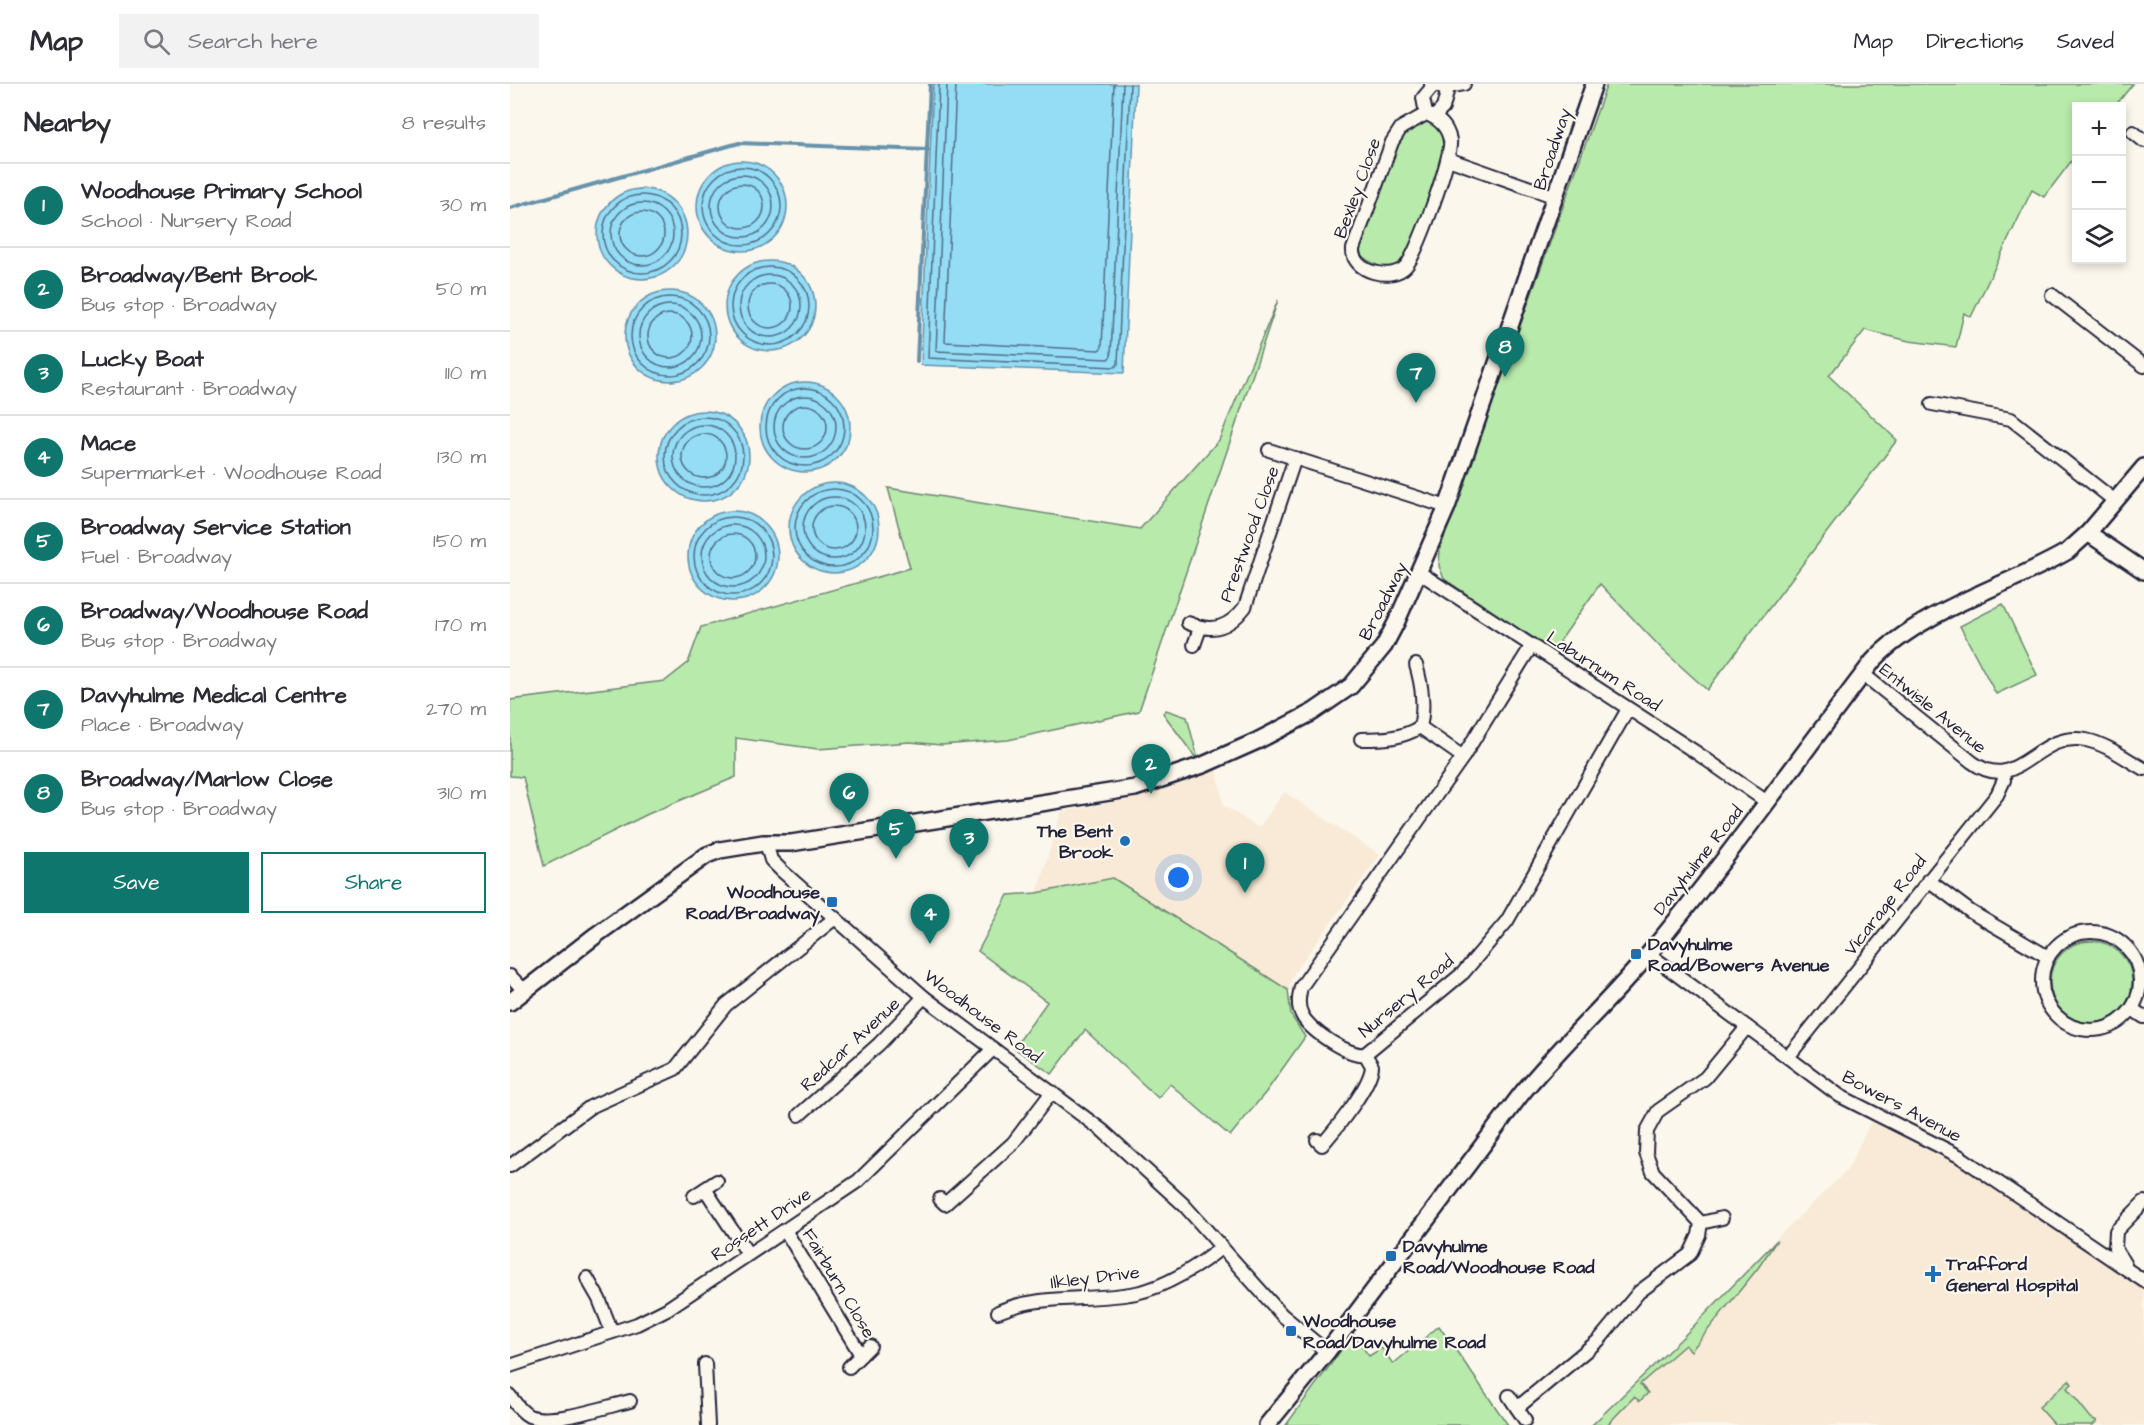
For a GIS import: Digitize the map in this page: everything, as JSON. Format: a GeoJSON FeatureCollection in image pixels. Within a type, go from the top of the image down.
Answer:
{"type":"FeatureCollection","features":[{"type":"Feature","properties":{"kind":"street"},"geometry":{"type":"LineString","coordinates":[[1436,86],[1464,84]]}},
{"type":"Feature","properties":{"kind":"street","name":"Broadway"},"geometry":{"type":"LineString","coordinates":[[766,843],[791,843],[1135,788],[1205,764],[1313,712],[1351,686],[1384,646],[1420,573],[1447,507],[1594,84]]}},
{"type":"Feature","properties":{"kind":"street","name":"Bexley Close"},"geometry":{"type":"LineString","coordinates":[[1436,86],[1423,98],[1430,116],[1448,132],[1450,141],[1448,159],[1412,258],[1398,273],[1387,275],[1359,264],[1353,255],[1353,249],[1392,142],[1401,128],[1430,116],[1446,103],[1447,92],[1436,86]]}},
{"type":"Feature","properties":{"kind":"street"},"geometry":{"type":"LineString","coordinates":[[2133,132],[2144,141]]}},
{"type":"Feature","properties":{"kind":"street"},"geometry":{"type":"LineString","coordinates":[[1448,159],[1556,197]]}},
{"type":"Feature","properties":{"kind":"street"},"geometry":{"type":"LineString","coordinates":[[2052,295],[2144,366]]}},
{"type":"Feature","properties":{"kind":"street"},"geometry":{"type":"LineString","coordinates":[[1932,404],[2011,418],[2115,501]]}},
{"type":"Feature","properties":{"kind":"street","name":"Prestwood Close"},"geometry":{"type":"LineString","coordinates":[[1269,450],[1447,507]]}},
{"type":"Feature","properties":{"kind":"street","name":"Prestwood Close"},"geometry":{"type":"LineString","coordinates":[[1194,645],[1194,626],[1212,629],[1226,626],[1236,619],[1245,607],[1295,458]]}},
{"type":"Feature","properties":{"kind":"street","name":"Davyhulme Road"},"geometry":{"type":"LineString","coordinates":[[1267,1425],[1327,1352],[1519,1097],[1554,1056],[1616,993],[1649,954],[1885,648],[1899,637],[2056,558],[2088,533],[2144,467]]}},
{"type":"Feature","properties":{"kind":"street"},"geometry":{"type":"LineString","coordinates":[[2088,533],[2144,571]]}},
{"type":"Feature","properties":{"kind":"street","name":"Laburnum Road"},"geometry":{"type":"LineString","coordinates":[[1420,573],[1767,802]]}},
{"type":"Feature","properties":{"kind":"street","name":"Nursery Road"},"geometry":{"type":"LineString","coordinates":[[1532,645],[1463,757],[1301,987],[1299,1007],[1309,1024],[1345,1050],[1365,1054],[1441,993],[1485,950],[1526,890],[1628,709]]}},
{"type":"Feature","properties":{"kind":"street"},"geometry":{"type":"LineString","coordinates":[[1361,739],[1387,739],[1408,735],[1420,727],[1423,716],[1421,682],[1416,664]]}},
{"type":"Feature","properties":{"kind":"street","name":"Entwisle Avenue"},"geometry":{"type":"LineString","coordinates":[[1863,674],[1981,769],[2003,773]]}},
{"type":"Feature","properties":{"kind":"street"},"geometry":{"type":"LineString","coordinates":[[1420,727],[1463,757]]}},
{"type":"Feature","properties":{"kind":"street"},"geometry":{"type":"LineString","coordinates":[[2003,773],[2012,770],[2040,749],[2077,740],[2101,745],[2144,769]]}},
{"type":"Feature","properties":{"kind":"street","name":"Vicarage Road"},"geometry":{"type":"LineString","coordinates":[[1788,1057],[1997,795],[2004,780],[2003,773]]}},
{"type":"Feature","properties":{"kind":"street"},"geometry":{"type":"LineString","coordinates":[[510,1002],[596,935],[707,855],[720,850],[766,843]]}},
{"type":"Feature","properties":{"kind":"street","name":"Woodhouse Road"},"geometry":{"type":"LineString","coordinates":[[766,843],[771,860],[924,997],[1103,1131],[1166,1187],[1282,1315],[1327,1352]]}},
{"type":"Feature","properties":{"kind":"street"},"geometry":{"type":"LineString","coordinates":[[1928,880],[1971,912],[2048,957]]}},
{"type":"Feature","properties":{"kind":"street"},"geometry":{"type":"LineString","coordinates":[[510,1166],[590,1107],[675,1069],[726,1005],[835,918]]}},
{"type":"Feature","properties":{"kind":"street"},"geometry":{"type":"LineString","coordinates":[[2097,932],[2112,936],[2124,944],[2139,968],[2139,989],[2132,1009],[2120,1021],[2105,1028],[2088,1030],[2065,1022],[2048,1005],[2042,989],[2043,972],[2048,957],[2057,945],[2076,934],[2097,932]]}},
{"type":"Feature","properties":{"kind":"street","name":"Bowers Avenue"},"geometry":{"type":"LineString","coordinates":[[1649,954],[1849,1102],[1959,1156],[2144,1281]]}},
{"type":"Feature","properties":{"kind":"street"},"geometry":{"type":"LineString","coordinates":[[510,976],[525,991]]}},
{"type":"Feature","properties":{"kind":"street","name":"Redcar Avenue"},"geometry":{"type":"LineString","coordinates":[[799,1115],[879,1044],[924,997]]}},
{"type":"Feature","properties":{"kind":"street"},"geometry":{"type":"LineString","coordinates":[[2132,1009],[2144,1017]]}},
{"type":"Feature","properties":{"kind":"street"},"geometry":{"type":"LineString","coordinates":[[1701,1222],[1653,1172],[1646,1154],[1647,1131],[1658,1111],[1705,1078],[1747,1027]]}},
{"type":"Feature","properties":{"kind":"street","name":"Rossett Drive"},"geometry":{"type":"LineString","coordinates":[[510,1366],[637,1324],[667,1309],[865,1175],[992,1050]]}},
{"type":"Feature","properties":{"kind":"street"},"geometry":{"type":"LineString","coordinates":[[1317,1140],[1322,1144],[1336,1129],[1369,1077],[1372,1066],[1365,1054]]}},
{"type":"Feature","properties":{"kind":"street"},"geometry":{"type":"LineString","coordinates":[[940,1199],[945,1204],[1013,1143],[1052,1092]]}},
{"type":"Feature","properties":{"kind":"street"},"geometry":{"type":"LineString","coordinates":[[694,1196],[717,1181]]}},
{"type":"Feature","properties":{"kind":"street"},"geometry":{"type":"LineString","coordinates":[[705,1189],[748,1254]]}},
{"type":"Feature","properties":{"kind":"street"},"geometry":{"type":"LineString","coordinates":[[2127,1270],[2115,1248],[2114,1238],[2121,1224],[2144,1202]]}},
{"type":"Feature","properties":{"kind":"street"},"geometry":{"type":"LineString","coordinates":[[1701,1222],[1722,1218]]}},
{"type":"Feature","properties":{"kind":"street"},"geometry":{"type":"LineString","coordinates":[[1517,1408],[1599,1340],[1639,1292],[1690,1254],[1699,1235],[1701,1222]]}},
{"type":"Feature","properties":{"kind":"street","name":"Fairburn Close"},"geometry":{"type":"LineString","coordinates":[[785,1230],[861,1355]]}},
{"type":"Feature","properties":{"kind":"street","name":"Ilkley Drive"},"geometry":{"type":"LineString","coordinates":[[998,1312],[1029,1303],[1146,1290],[1203,1261],[1222,1247]]}},
{"type":"Feature","properties":{"kind":"street"},"geometry":{"type":"LineString","coordinates":[[587,1278],[599,1299],[612,1332]]}},
{"type":"Feature","properties":{"kind":"street","name":"Fairburn Close"},"geometry":{"type":"LineString","coordinates":[[849,1366],[870,1346]]}},
{"type":"Feature","properties":{"kind":"street"},"geometry":{"type":"LineString","coordinates":[[705,1364],[712,1378],[708,1425]]}},
{"type":"Feature","properties":{"kind":"street"},"geometry":{"type":"LineString","coordinates":[[510,1396],[523,1419],[553,1418],[630,1401]]}},
{"type":"Feature","properties":{"kind":"street"},"geometry":{"type":"LineString","coordinates":[[1509,1396],[1526,1420]]}},
{"type":"Feature","properties":{"kind":"shaded area"},"geometry":{"type":"Polygon","coordinates":[[[1217,770],[1223,805],[1259,828],[1284,792],[1380,855],[1294,973],[1288,990],[1113,878],[1037,893],[1061,812],[1131,799],[1217,770]]]}},
{"type":"Feature","properties":{"kind":"shaded area","name":"Trafford General Hospital"},"geometry":{"type":"Polygon","coordinates":[[[1871,1121],[1946,1154],[2144,1290],[2144,1425],[1592,1425],[1683,1337],[1782,1233],[1848,1169],[1871,1121]]]}},
{"type":"Feature","properties":{"kind":"green space"},"geometry":{"type":"Polygon","coordinates":[[[1607,84],[2133,84],[2118,102],[2072,102],[2072,160],[2044,197],[2032,190],[1971,317],[1964,313],[1956,347],[1909,341],[1865,330],[1829,376],[1897,440],[1707,690],[1663,650],[1600,584],[1553,651],[1444,579],[1439,566],[1440,549],[1607,84]]]}},
{"type":"Feature","properties":{"kind":"green space"},"geometry":{"type":"Polygon","coordinates":[[[1423,121],[1441,131],[1444,153],[1406,257],[1395,267],[1385,268],[1369,261],[1358,250],[1380,178],[1388,160],[1409,130],[1423,121]]]}},
{"type":"Feature","properties":{"kind":"green space"},"geometry":{"type":"Polygon","coordinates":[[[1278,300],[1139,711],[1008,740],[941,745],[910,742],[818,749],[736,738],[736,777],[648,814],[544,866],[523,777],[510,776],[510,700],[665,681],[688,663],[701,627],[910,568],[888,488],[1140,529],[1219,440],[1278,300]]]}},
{"type":"Feature","properties":{"kind":"green space"},"geometry":{"type":"Polygon","coordinates":[[[2003,604],[2037,675],[1996,694],[1960,626],[2003,604]]]}},
{"type":"Feature","properties":{"kind":"green space"},"geometry":{"type":"Polygon","coordinates":[[[1166,710],[1187,717],[1197,755],[1195,757],[1163,713],[1166,710]]]}},
{"type":"Feature","properties":{"kind":"green space"},"geometry":{"type":"Polygon","coordinates":[[[1113,878],[1288,990],[1291,1015],[1305,1037],[1266,1092],[1230,1136],[1170,1084],[1158,1098],[1085,1030],[1052,1074],[1014,1048],[1047,1002],[978,951],[1008,895],[1037,893],[1113,878]]]}},
{"type":"Feature","properties":{"kind":"green space"},"geometry":{"type":"Polygon","coordinates":[[[2091,941],[2107,944],[2120,953],[2129,966],[2132,982],[2129,998],[2120,1011],[2107,1020],[2091,1023],[2075,1020],[2062,1011],[2053,998],[2050,982],[2053,966],[2062,953],[2075,944],[2091,941]]]}},
{"type":"Feature","properties":{"kind":"green space"},"geometry":{"type":"Polygon","coordinates":[[[1777,1240],[1758,1268],[1691,1351],[1685,1345],[1640,1384],[1648,1393],[1640,1401],[1634,1397],[1607,1425],[1592,1425],[1683,1337],[1777,1240]]]}},
{"type":"Feature","properties":{"kind":"green space"},"geometry":{"type":"Polygon","coordinates":[[[1439,1326],[1508,1425],[1286,1425],[1353,1334],[1369,1356],[1382,1348],[1393,1364],[1439,1326]]]}},
{"type":"Feature","properties":{"kind":"green space"},"geometry":{"type":"Polygon","coordinates":[[[2069,1380],[2072,1384],[2067,1388],[2091,1418],[2097,1421],[2093,1425],[2055,1425],[2039,1407],[2069,1380]]]}},
{"type":"Feature","properties":{"kind":"water"},"geometry":{"type":"Polygon","coordinates":[[[933,84],[1136,84],[1124,373],[921,365],[933,84]]]}},
{"type":"Feature","properties":{"kind":"water"},"geometry":{"type":"Polygon","coordinates":[[[742,161],[759,164],[774,174],[784,189],[787,206],[784,223],[774,238],[759,248],[742,251],[725,248],[710,238],[700,223],[697,206],[700,189],[710,174],[725,164],[742,161]]]}},
{"type":"Feature","properties":{"kind":"water"},"geometry":{"type":"Polygon","coordinates":[[[642,189],[659,192],[674,202],[684,217],[687,234],[684,251],[674,266],[659,276],[642,279],[625,276],[610,266],[600,251],[597,234],[600,217],[610,202],[625,192],[642,189]]]}},
{"type":"Feature","properties":{"kind":"water"},"geometry":{"type":"Polygon","coordinates":[[[770,261],[787,264],[802,274],[812,289],[815,306],[812,323],[802,338],[787,348],[770,351],[753,348],[738,338],[728,323],[725,306],[728,289],[738,274],[753,264],[770,261]]]}},
{"type":"Feature","properties":{"kind":"water"},"geometry":{"type":"Polygon","coordinates":[[[670,291],[687,294],[702,304],[712,319],[715,336],[712,353],[702,368],[687,378],[670,381],[653,378],[638,368],[628,353],[625,336],[628,319],[638,304],[653,294],[670,291]]]}},
{"type":"Feature","properties":{"kind":"water"},"geometry":{"type":"Polygon","coordinates":[[[805,382],[822,385],[837,395],[847,410],[850,427],[847,444],[837,459],[822,469],[805,472],[788,469],[773,459],[763,444],[760,427],[763,410],[773,395],[788,385],[805,382]]]}},
{"type":"Feature","properties":{"kind":"water"},"geometry":{"type":"Polygon","coordinates":[[[704,411],[721,414],[736,424],[746,439],[749,456],[746,473],[736,488],[721,498],[704,501],[687,498],[672,488],[662,473],[659,456],[662,439],[672,424],[687,414],[704,411]]]}},
{"type":"Feature","properties":{"kind":"water"},"geometry":{"type":"Polygon","coordinates":[[[834,483],[851,486],[866,496],[876,511],[879,528],[876,545],[866,560],[851,570],[834,573],[817,570],[802,560],[792,545],[789,528],[792,511],[802,496],[817,486],[834,483]]]}},
{"type":"Feature","properties":{"kind":"water"},"geometry":{"type":"Polygon","coordinates":[[[733,511],[750,514],[765,524],[775,539],[778,556],[775,573],[765,588],[750,598],[733,601],[716,598],[701,588],[691,573],[688,556],[691,539],[701,524],[716,514],[733,511]]]}},
{"type":"Feature","properties":{"kind":"waterway"},"geometry":{"type":"LineString","coordinates":[[917,361],[930,84]]}},
{"type":"Feature","properties":{"kind":"waterway"},"geometry":{"type":"LineString","coordinates":[[510,208],[739,143],[928,150]]}},
{"type":"Feature","properties":{"kind":"place","name":"Broadway/Marlow Close"},"geometry":{"type":"Point","coordinates":[1505,377]}},
{"type":"Feature","properties":{"kind":"place","name":"Davyhulme Medical Centre"},"geometry":{"type":"Point","coordinates":[1416,403]}},
{"type":"Feature","properties":{"kind":"place","name":"Broadway/Bent Brook"},"geometry":{"type":"Point","coordinates":[1151,794]}},
{"type":"Feature","properties":{"kind":"place","name":"Broadway/Woodhouse Road"},"geometry":{"type":"Point","coordinates":[849,823]}},
{"type":"Feature","properties":{"kind":"place","name":"The Bent Brook"},"geometry":{"type":"Point","coordinates":[1125,841]}},
{"type":"Feature","properties":{"kind":"place","name":"Broadway Service Station"},"geometry":{"type":"Point","coordinates":[896,859]}},
{"type":"Feature","properties":{"kind":"place","name":"Lucky Boat"},"geometry":{"type":"Point","coordinates":[969,868]}},
{"type":"Feature","properties":{"kind":"place","name":"Woodhouse Primary School"},"geometry":{"type":"Point","coordinates":[1245,893]}},
{"type":"Feature","properties":{"kind":"place","name":"Woodhouse Road/Broadway"},"geometry":{"type":"Point","coordinates":[832,902]}},
{"type":"Feature","properties":{"kind":"place","name":"Mace"},"geometry":{"type":"Point","coordinates":[930,944]}},
{"type":"Feature","properties":{"kind":"place","name":"Davyhulme Road/Bowers Avenue"},"geometry":{"type":"Point","coordinates":[1636,954]}},
{"type":"Feature","properties":{"kind":"place","name":"Davyhulme Road/Woodhouse Road"},"geometry":{"type":"Point","coordinates":[1391,1256]}},
{"type":"Feature","properties":{"kind":"place","name":"Trafford General Hospital"},"geometry":{"type":"Point","coordinates":[1933,1274]}},
{"type":"Feature","properties":{"kind":"place","name":"Woodhouse Road/Davyhulme Road"},"geometry":{"type":"Point","coordinates":[1291,1331]}}]}
